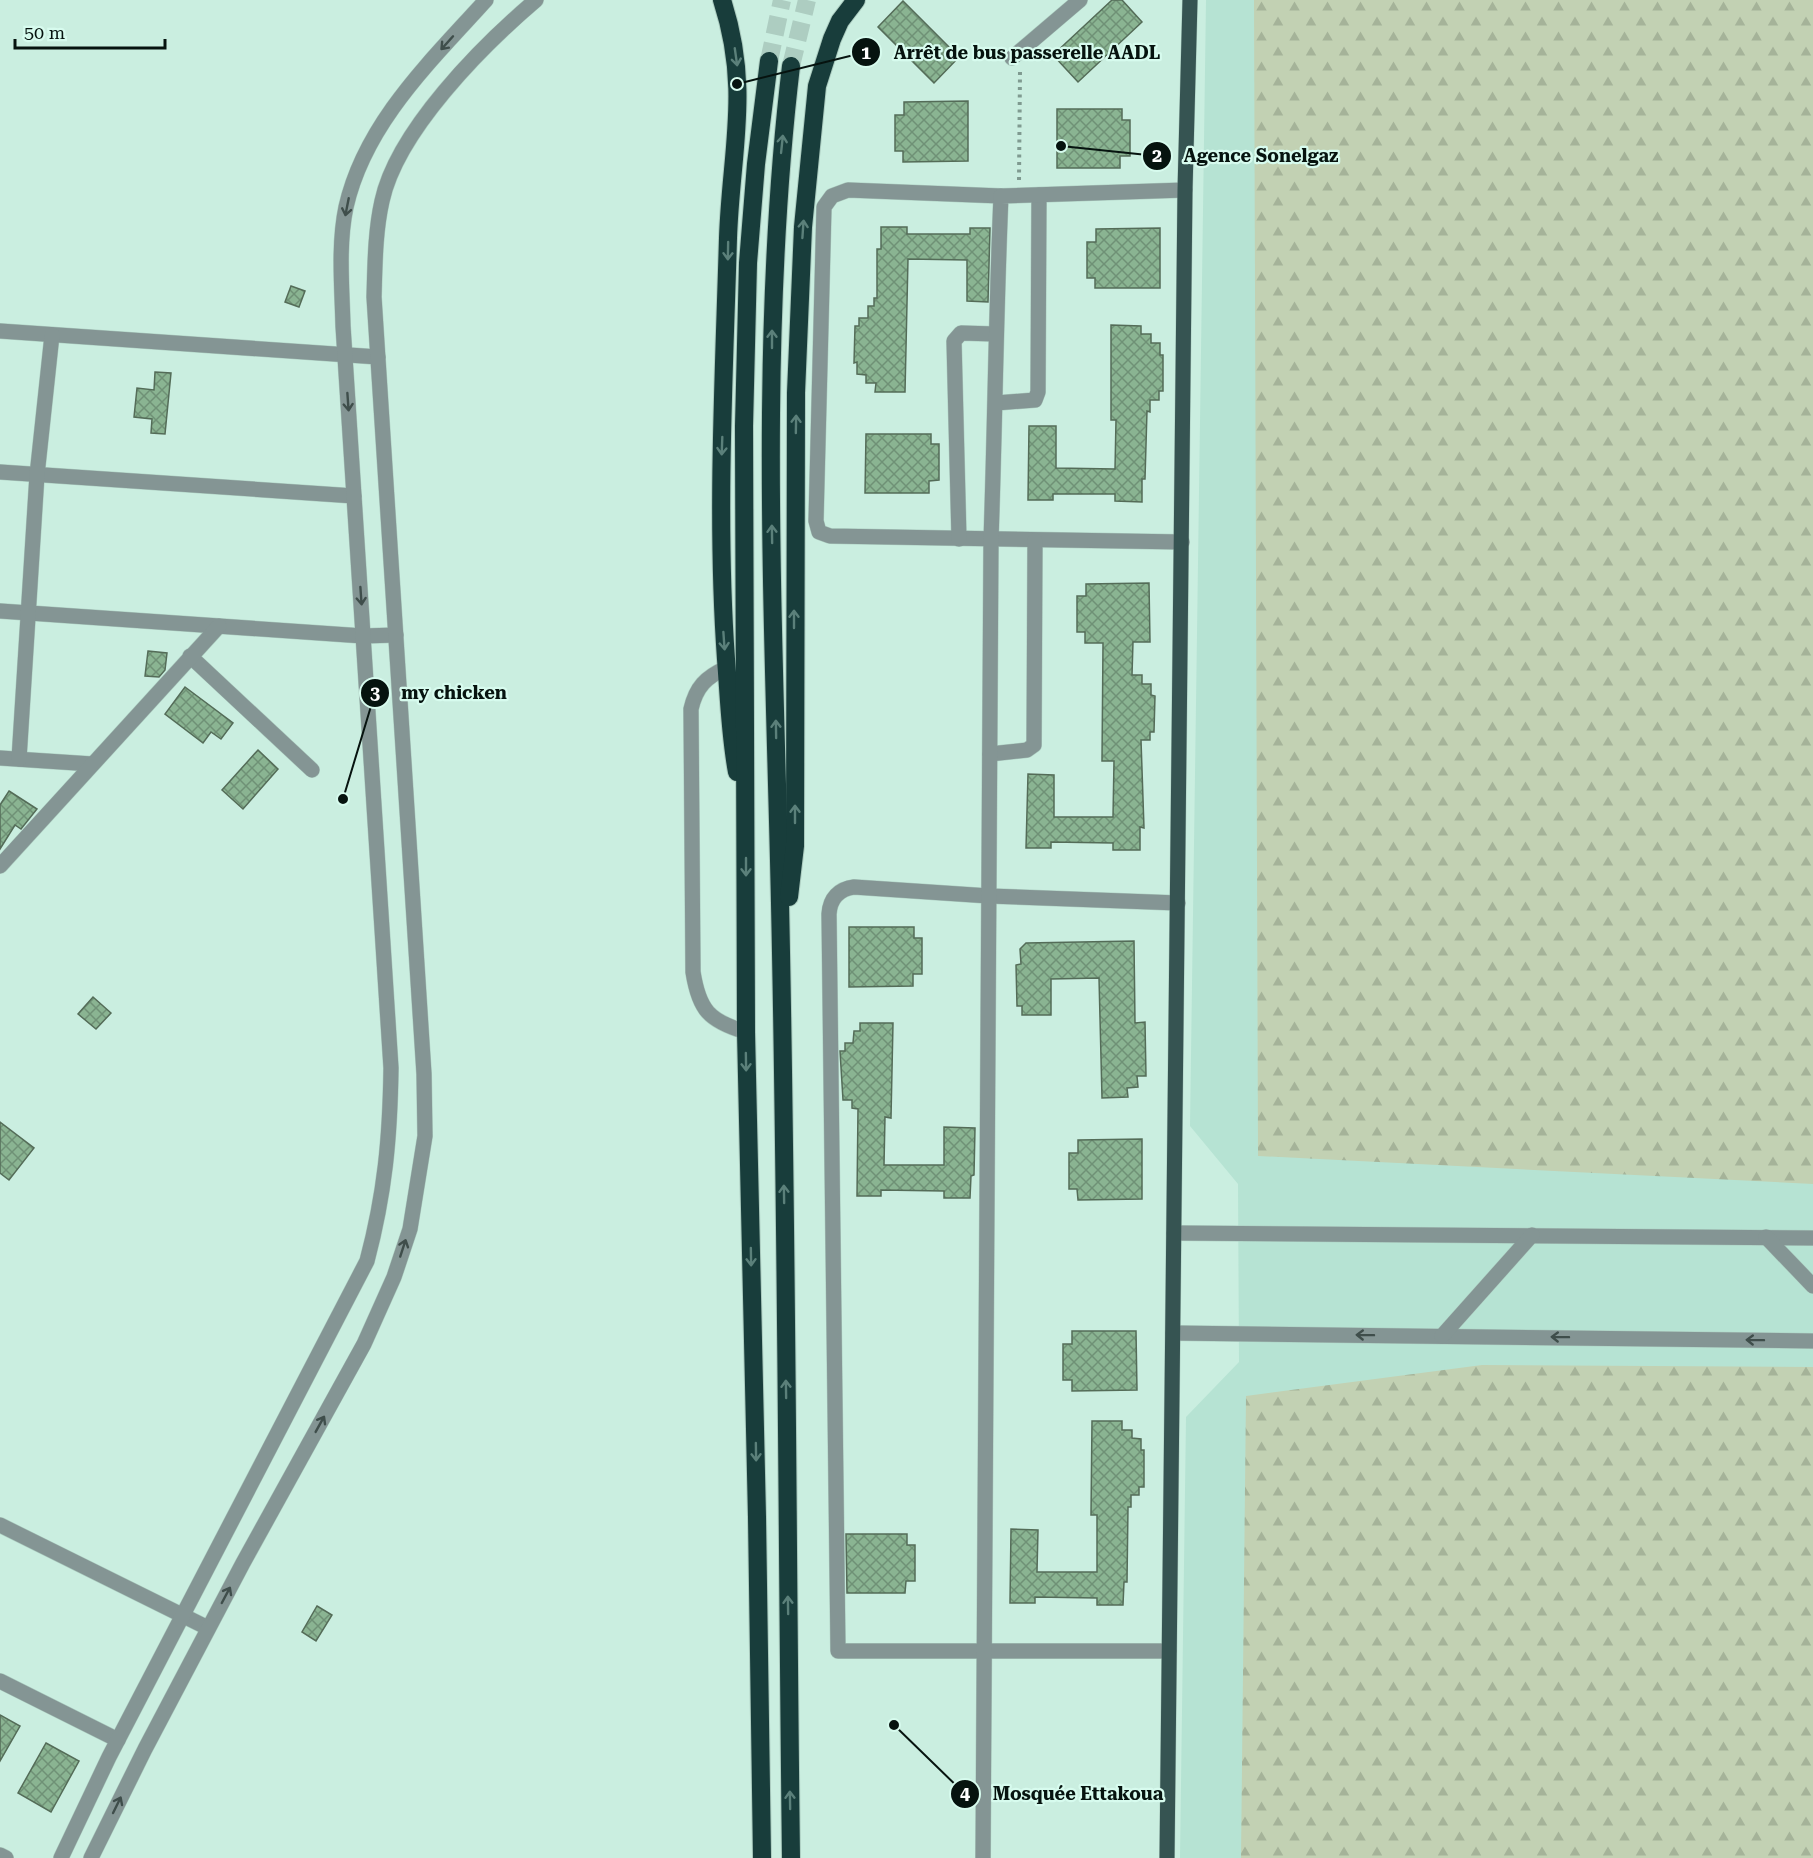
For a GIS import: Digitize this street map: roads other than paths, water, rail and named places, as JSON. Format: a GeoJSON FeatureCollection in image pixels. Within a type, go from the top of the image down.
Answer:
{"type":"FeatureCollection","features":[{"type":"Feature","properties":{"kind":"highway"},"geometry":{"type":"LineString","coordinates":[[722,0],[737,59],[739,90],[738,133],[728,234],[720,520],[726,668],[733,749],[746,809]]}},
{"type":"Feature","properties":{"kind":"highway"},"geometry":{"type":"LineString","coordinates":[[781,934],[790,889],[795,846],[796,393],[803,227],[817,86],[840,21],[856,0]]}},
{"type":"Feature","properties":{"kind":"highway"},"geometry":{"type":"LineString","coordinates":[[762,1858],[757,1493],[746,1032],[745,341],[756,164],[769,61]]}},
{"type":"Feature","properties":{"kind":"highway"},"geometry":{"type":"LineString","coordinates":[[791,66],[774,249],[772,347],[772,503],[781,934],[791,1858]]}},
{"type":"Feature","properties":{"kind":"main road"},"geometry":{"type":"LineString","coordinates":[[1167,1858],[1185,190],[1190,0]]}},
{"type":"Feature","properties":{"kind":"street"},"geometry":{"type":"LineString","coordinates":[[61,1858],[118,1740],[367,1261],[387,1171],[391,1068],[345,356],[342,260],[346,208],[357,168],[381,125],[412,81],[486,0]]}},
{"type":"Feature","properties":{"kind":"street"},"geometry":{"type":"LineString","coordinates":[[92,1858],[208,1628],[364,1344],[394,1277],[410,1228],[425,1136],[424,1074],[374,297],[376,237],[382,200],[397,158],[454,81],[536,0]]}},
{"type":"Feature","properties":{"kind":"street"},"geometry":{"type":"LineString","coordinates":[[1012,58],[1080,0]]}},
{"type":"Feature","properties":{"kind":"street"},"geometry":{"type":"LineString","coordinates":[[1182,542],[830,536],[819,532],[816,521],[824,207],[832,196],[848,190],[1019,196],[1185,190]]}},
{"type":"Feature","properties":{"kind":"street"},"geometry":{"type":"LineString","coordinates":[[996,403],[1030,402],[1035,400],[1038,392],[1039,195]]}},
{"type":"Feature","properties":{"kind":"street"},"geometry":{"type":"LineString","coordinates":[[983,1858],[991,540],[996,403],[994,334],[1001,196]]}},
{"type":"Feature","properties":{"kind":"street"},"geometry":{"type":"LineString","coordinates":[[0,331],[378,357]]}},
{"type":"Feature","properties":{"kind":"street"},"geometry":{"type":"LineString","coordinates":[[959,539],[954,341],[961,333],[994,334]]}},
{"type":"Feature","properties":{"kind":"street"},"geometry":{"type":"LineString","coordinates":[[19,759],[37,475],[52,334]]}},
{"type":"Feature","properties":{"kind":"street"},"geometry":{"type":"LineString","coordinates":[[0,472],[354,496]]}},
{"type":"Feature","properties":{"kind":"street"},"geometry":{"type":"LineString","coordinates":[[990,754],[1027,750],[1034,745],[1035,541]]}},
{"type":"Feature","properties":{"kind":"street"},"geometry":{"type":"LineString","coordinates":[[0,611],[363,636],[396,635]]}},
{"type":"Feature","properties":{"kind":"street"},"geometry":{"type":"LineString","coordinates":[[0,866],[219,626]]}},
{"type":"Feature","properties":{"kind":"street"},"geometry":{"type":"LineString","coordinates":[[190,656],[312,770]]}},
{"type":"Feature","properties":{"kind":"street"},"geometry":{"type":"LineString","coordinates":[[726,668],[703,681],[694,696],[692,709],[693,972],[696,993],[705,1011],[716,1021],[746,1032]]}},
{"type":"Feature","properties":{"kind":"street"},"geometry":{"type":"LineString","coordinates":[[0,758],[92,764]]}},
{"type":"Feature","properties":{"kind":"street"},"geometry":{"type":"LineString","coordinates":[[1169,1651],[838,1651],[829,914],[834,897],[849,888],[1178,903]]}},
{"type":"Feature","properties":{"kind":"street"},"geometry":{"type":"LineString","coordinates":[[1174,1233],[1813,1238]]}},
{"type":"Feature","properties":{"kind":"street"},"geometry":{"type":"LineString","coordinates":[[1442,1336],[1532,1235]]}},
{"type":"Feature","properties":{"kind":"street"},"geometry":{"type":"LineString","coordinates":[[1766,1237],[1813,1286]]}},
{"type":"Feature","properties":{"kind":"street"},"geometry":{"type":"LineString","coordinates":[[1173,1333],[1813,1341]]}},
{"type":"Feature","properties":{"kind":"street"},"geometry":{"type":"LineString","coordinates":[[0,1525],[208,1628]]}},
{"type":"Feature","properties":{"kind":"street"},"geometry":{"type":"LineString","coordinates":[[0,1681],[118,1740]]}},
{"type":"Feature","properties":{"kind":"street"},"geometry":{"type":"LineString","coordinates":[[0,1855],[6,1858]]}},
{"type":"Feature","properties":{"kind":"tunnel"},"geometry":{"type":"LineString","coordinates":[[769,61],[782,0]]}},
{"type":"Feature","properties":{"kind":"tunnel"},"geometry":{"type":"LineString","coordinates":[[791,66],[807,0]]}},
{"type":"Feature","properties":{"kind":"place","name":"Arrêt de bus passerelle AADL"},"geometry":{"type":"Point","coordinates":[737,84]}},
{"type":"Feature","properties":{"kind":"place","name":"Agence Sonelgaz"},"geometry":{"type":"Point","coordinates":[1061,146]}},
{"type":"Feature","properties":{"kind":"place","name":"my chicken"},"geometry":{"type":"Point","coordinates":[343,799]}},
{"type":"Feature","properties":{"kind":"place","name":"Mosquée Ettakoua"},"geometry":{"type":"Point","coordinates":[894,1725]}}]}
